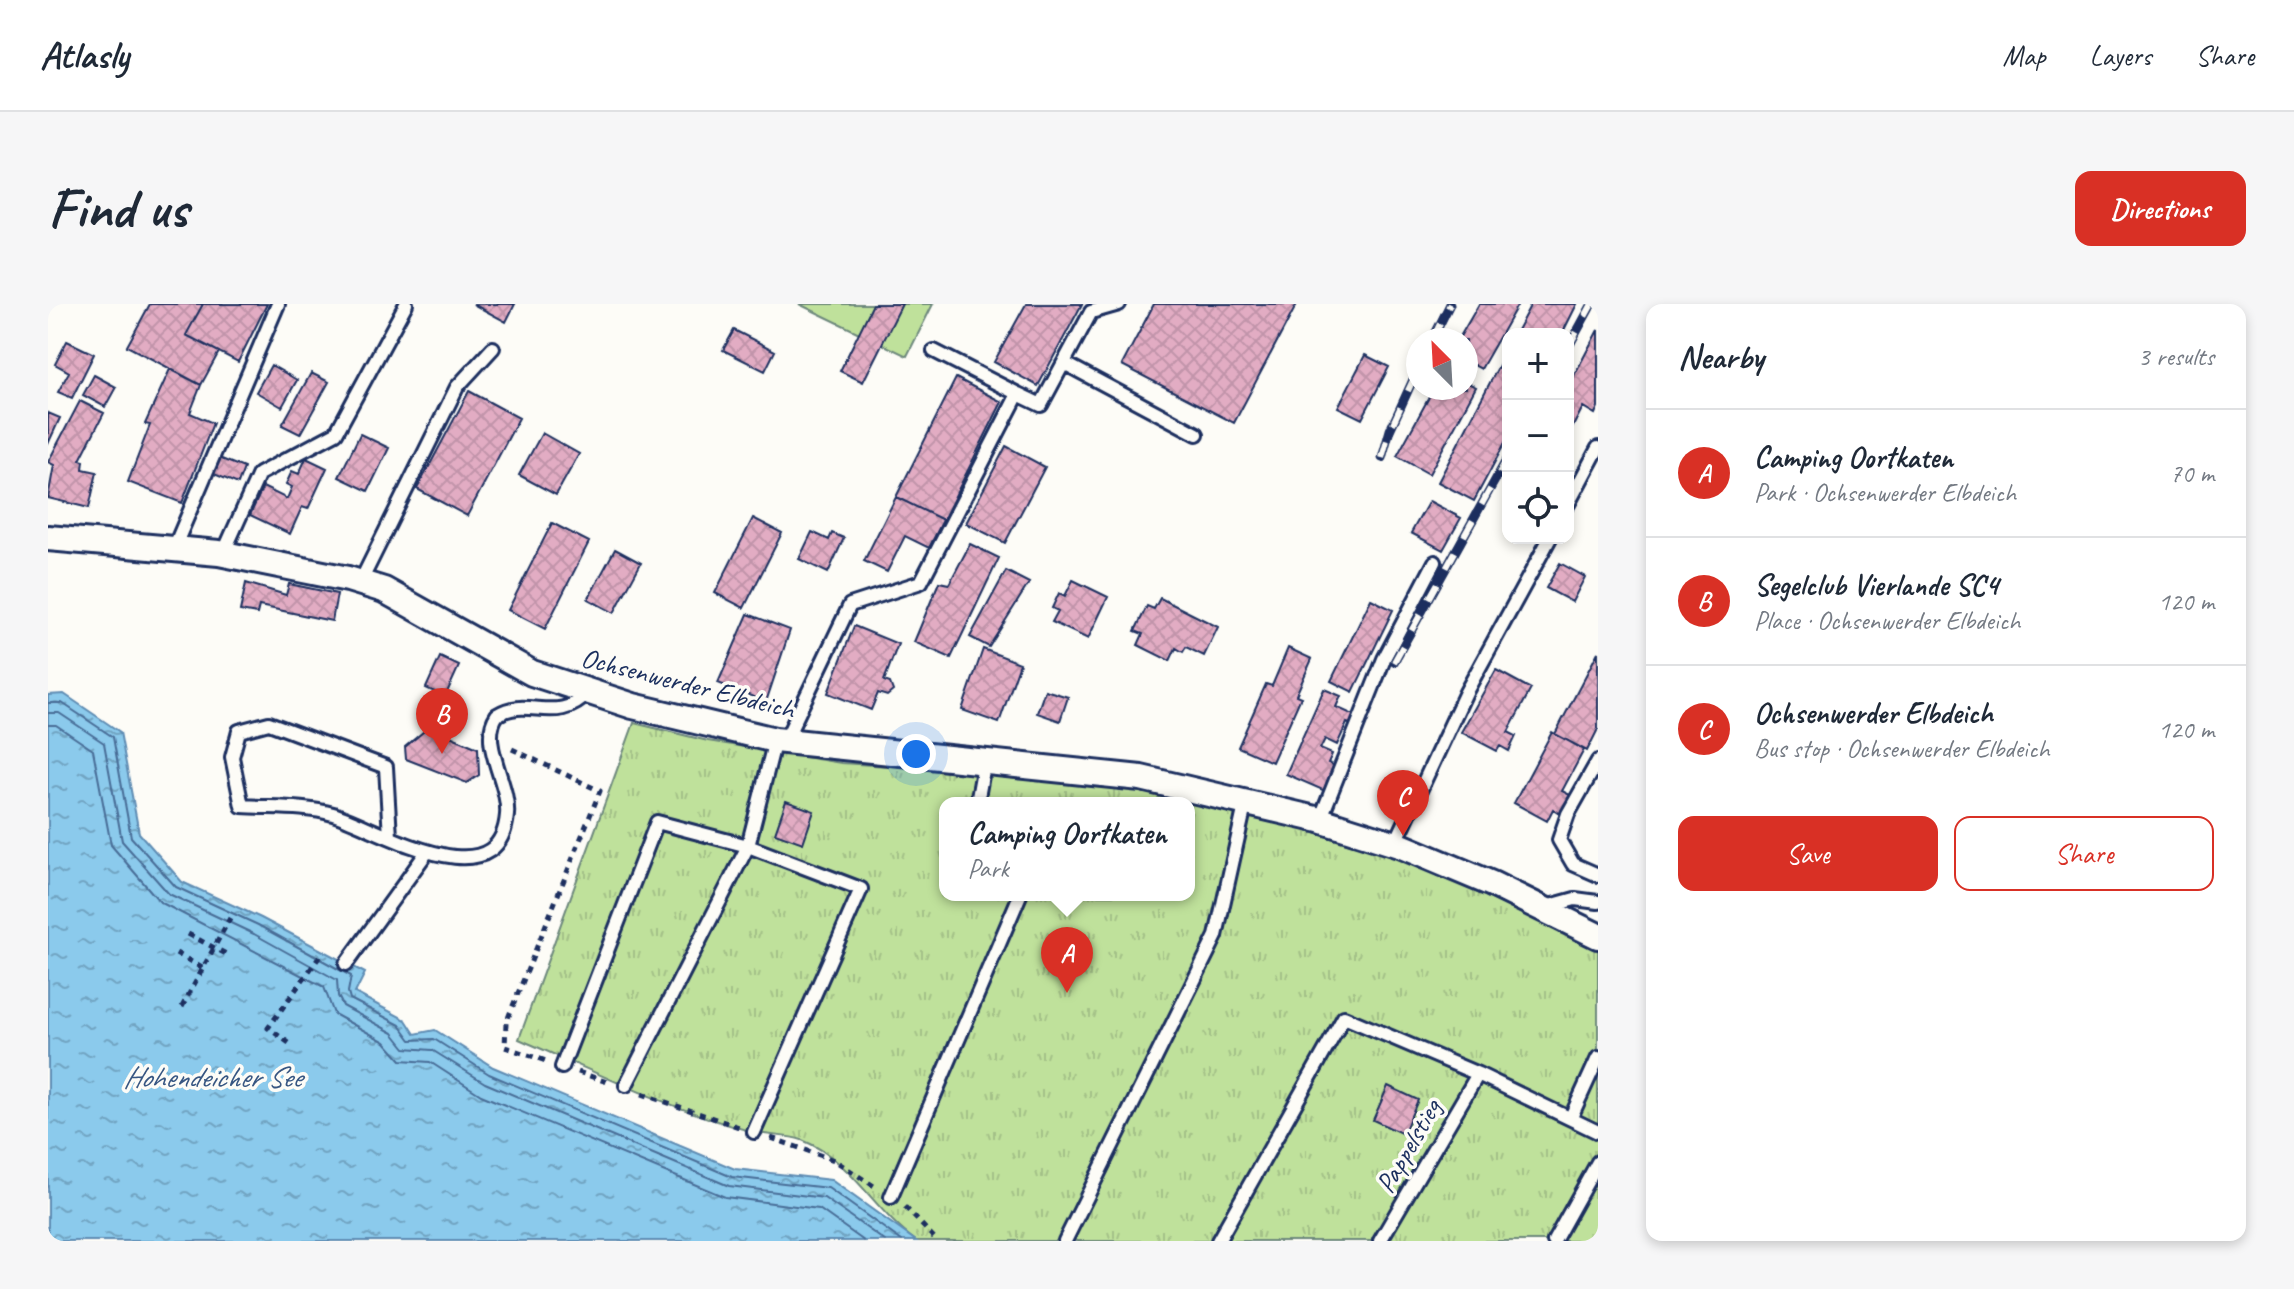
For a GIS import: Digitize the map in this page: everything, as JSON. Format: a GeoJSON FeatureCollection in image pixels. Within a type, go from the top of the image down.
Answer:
{"type":"FeatureCollection","features":[{"type":"Feature","properties":{"kind":"street","name":"Ochsenwerder Elbdeich"},"geometry":{"type":"LineString","coordinates":[[48,538],[223,554],[360,583],[384,590],[532,673],[589,692],[780,740],[985,759],[1141,778],[1320,820],[1395,844],[1543,908],[1598,936]]}},
{"type":"Feature","properties":{"kind":"lane"},"geometry":{"type":"LineString","coordinates":[[174,548],[278,304]]}},
{"type":"Feature","properties":{"kind":"lane"},"geometry":{"type":"LineString","coordinates":[[223,554],[259,474],[336,433],[406,304]]}},
{"type":"Feature","properties":{"kind":"lane"},"geometry":{"type":"LineString","coordinates":[[934,351],[1041,405],[1091,312],[1119,304]]}},
{"type":"Feature","properties":{"kind":"lane"},"geometry":{"type":"LineString","coordinates":[[360,583],[457,387],[493,348]]}},
{"type":"Feature","properties":{"kind":"lane"},"geometry":{"type":"LineString","coordinates":[[1064,363],[1197,434]]}},
{"type":"Feature","properties":{"kind":"lane"},"geometry":{"type":"LineString","coordinates":[[627,1088],[748,846],[780,740],[850,605],[921,582],[1018,394]]}},
{"type":"Feature","properties":{"kind":"lane"},"geometry":{"type":"LineString","coordinates":[[1574,493],[1598,448]]}},
{"type":"Feature","properties":{"kind":"lane"},"geometry":{"type":"LineString","coordinates":[[1395,844],[1466,692],[1547,544]]}},
{"type":"Feature","properties":{"kind":"lane"},"geometry":{"type":"LineString","coordinates":[[1320,820],[1384,659],[1435,562]]}},
{"type":"Feature","properties":{"kind":"lane"},"geometry":{"type":"LineString","coordinates":[[390,837],[386,767],[269,723],[239,731],[232,757],[242,806],[331,814],[427,852],[459,857],[487,853],[499,843],[508,812],[490,732],[497,715],[505,710],[560,711],[578,704],[589,692]]}},
{"type":"Feature","properties":{"kind":"lane"},"geometry":{"type":"LineString","coordinates":[[978,797],[985,759]]}},
{"type":"Feature","properties":{"kind":"lane"},"geometry":{"type":"LineString","coordinates":[[1598,761],[1568,814],[1559,840],[1573,864],[1598,875]]}},
{"type":"Feature","properties":{"kind":"lane"},"geometry":{"type":"LineString","coordinates":[[1065,1241],[1216,936],[1246,801]]}},
{"type":"Feature","properties":{"kind":"lane"},"geometry":{"type":"LineString","coordinates":[[562,1067],[657,822],[748,846],[861,889],[754,1132]]}},
{"type":"Feature","properties":{"kind":"lane"},"geometry":{"type":"LineString","coordinates":[[346,964],[427,852]]}},
{"type":"Feature","properties":{"kind":"lane"},"geometry":{"type":"LineString","coordinates":[[1543,908],[1575,899],[1598,902]]}},
{"type":"Feature","properties":{"kind":"lane"},"geometry":{"type":"LineString","coordinates":[[891,1197],[1017,901]]}},
{"type":"Feature","properties":{"kind":"lane"},"geometry":{"type":"LineString","coordinates":[[1218,1241],[1344,1017],[1478,1074],[1598,1132]]}},
{"type":"Feature","properties":{"kind":"lane"},"geometry":{"type":"LineString","coordinates":[[1571,1117],[1598,1058]]}},
{"type":"Feature","properties":{"kind":"lane","name":"Pappelstieg"},"geometry":{"type":"LineString","coordinates":[[1380,1241],[1478,1074]]}},
{"type":"Feature","properties":{"kind":"lane"},"geometry":{"type":"LineString","coordinates":[[1554,1241],[1598,1162]]}},
{"type":"Feature","properties":{"kind":"path"},"geometry":{"type":"LineString","coordinates":[[490,732],[520,755],[600,791],[506,1023],[505,1047],[834,1160],[891,1197],[937,1241]]}},
{"type":"Feature","properties":{"kind":"path"},"geometry":{"type":"LineString","coordinates":[[182,1007],[230,918]]}},
{"type":"Feature","properties":{"kind":"path"},"geometry":{"type":"LineString","coordinates":[[188,934],[230,956]]}},
{"type":"Feature","properties":{"kind":"path"},"geometry":{"type":"LineString","coordinates":[[176,953],[202,968]]}},
{"type":"Feature","properties":{"kind":"path"},"geometry":{"type":"LineString","coordinates":[[289,1043],[268,1028],[320,956]]}},
{"type":"Feature","properties":{"kind":"green space"},"geometry":{"type":"Polygon","coordinates":[[[799,304],[933,304],[907,356],[799,304]]]}},
{"type":"Feature","properties":{"kind":"green space"},"geometry":{"type":"Polygon","coordinates":[[[634,723],[708,741],[841,763],[1017,774],[1130,788],[1169,797],[939,797],[939,901],[1195,901],[1195,803],[1281,823],[1411,862],[1598,948],[1598,1241],[916,1241],[849,1173],[820,1149],[802,1140],[753,1132],[723,1123],[634,1090],[519,1039],[634,723]]]}},
{"type":"Feature","properties":{"kind":"water","name":"Hohendeicher See"},"geometry":{"type":"Polygon","coordinates":[[[64,694],[120,732],[139,833],[182,882],[261,918],[365,973],[355,993],[406,1020],[415,1034],[435,1030],[493,1067],[735,1169],[831,1180],[916,1241],[48,1241],[48,695],[64,694]]]}},
{"type":"Feature","properties":{"kind":"building"},"geometry":{"type":"Polygon","coordinates":[[[150,304],[203,304],[186,335],[219,352],[201,385],[127,346],[150,304]]]}},
{"type":"Feature","properties":{"kind":"building"},"geometry":{"type":"Polygon","coordinates":[[[203,304],[267,304],[238,362],[186,335],[203,304]]]}},
{"type":"Feature","properties":{"kind":"building"},"geometry":{"type":"Polygon","coordinates":[[[473,304],[515,304],[506,322],[473,304]]]}},
{"type":"Feature","properties":{"kind":"building"},"geometry":{"type":"Polygon","coordinates":[[[873,304],[902,304],[863,382],[840,371],[873,304]]]}},
{"type":"Feature","properties":{"kind":"building"},"geometry":{"type":"Polygon","coordinates":[[[1026,304],[1082,304],[1038,386],[994,362],[1026,304]]]}},
{"type":"Feature","properties":{"kind":"building"},"geometry":{"type":"Polygon","coordinates":[[[1154,304],[1297,304],[1234,423],[1122,365],[1154,304]]]}},
{"type":"Feature","properties":{"kind":"building"},"geometry":{"type":"Polygon","coordinates":[[[1479,304],[1518,304],[1481,369],[1478,367],[1478,328],[1465,328],[1479,304]]]}},
{"type":"Feature","properties":{"kind":"building"},"geometry":{"type":"Polygon","coordinates":[[[1531,304],[1577,304],[1565,328],[1518,328],[1531,304]]]}},
{"type":"Feature","properties":{"kind":"building"},"geometry":{"type":"Polygon","coordinates":[[[734,330],[775,351],[765,371],[723,350],[734,330]]]}},
{"type":"Feature","properties":{"kind":"building"},"geometry":{"type":"Polygon","coordinates":[[[1598,330],[1598,407],[1595,414],[1583,407],[1574,424],[1574,376],[1598,330]]]}},
{"type":"Feature","properties":{"kind":"building"},"geometry":{"type":"Polygon","coordinates":[[[67,341],[94,354],[72,398],[58,392],[69,372],[55,364],[67,341]]]}},
{"type":"Feature","properties":{"kind":"building"},"geometry":{"type":"Polygon","coordinates":[[[1365,355],[1389,367],[1362,419],[1338,407],[1365,355]]]}},
{"type":"Feature","properties":{"kind":"building"},"geometry":{"type":"Polygon","coordinates":[[[1502,359],[1502,448],[1474,501],[1438,482],[1502,359]]]}},
{"type":"Feature","properties":{"kind":"building"},"geometry":{"type":"Polygon","coordinates":[[[271,365],[297,380],[282,407],[256,392],[271,365]]]}},
{"type":"Feature","properties":{"kind":"building"},"geometry":{"type":"Polygon","coordinates":[[[170,369],[201,385],[190,413],[213,423],[182,503],[128,482],[150,425],[145,424],[170,369]]]}},
{"type":"Feature","properties":{"kind":"building"},"geometry":{"type":"Polygon","coordinates":[[[311,373],[329,382],[300,434],[282,425],[311,373]]]}},
{"type":"Feature","properties":{"kind":"building"},"geometry":{"type":"Polygon","coordinates":[[[94,375],[116,387],[105,407],[83,395],[94,375]]]}},
{"type":"Feature","properties":{"kind":"building"},"geometry":{"type":"Polygon","coordinates":[[[956,378],[1002,402],[943,520],[896,497],[956,378]]]}},
{"type":"Feature","properties":{"kind":"building"},"geometry":{"type":"Polygon","coordinates":[[[469,391],[519,418],[467,516],[417,489],[469,391]]]}},
{"type":"Feature","properties":{"kind":"building"},"geometry":{"type":"Polygon","coordinates":[[[1427,400],[1469,400],[1429,474],[1397,456],[1427,400]]]}},
{"type":"Feature","properties":{"kind":"building"},"geometry":{"type":"Polygon","coordinates":[[[80,401],[104,413],[80,460],[84,461],[83,469],[97,472],[89,508],[48,498],[54,465],[48,462],[80,401]]]}},
{"type":"Feature","properties":{"kind":"building"},"geometry":{"type":"Polygon","coordinates":[[[48,413],[60,418],[48,444],[48,413]]]}},
{"type":"Feature","properties":{"kind":"building"},"geometry":{"type":"Polygon","coordinates":[[[542,433],[579,454],[556,495],[519,475],[542,433]]]}},
{"type":"Feature","properties":{"kind":"building"},"geometry":{"type":"Polygon","coordinates":[[[360,434],[389,448],[368,491],[339,477],[360,434]]]}},
{"type":"Feature","properties":{"kind":"building"},"geometry":{"type":"Polygon","coordinates":[[[1006,446],[1045,467],[1005,543],[966,523],[1006,446]]]}},
{"type":"Feature","properties":{"kind":"building"},"geometry":{"type":"Polygon","coordinates":[[[219,458],[244,468],[238,484],[214,474],[219,458]]]}},
{"type":"Feature","properties":{"kind":"building"},"geometry":{"type":"Polygon","coordinates":[[[306,458],[327,468],[308,509],[302,507],[290,534],[250,515],[263,487],[287,499],[292,487],[286,484],[292,471],[299,474],[306,458]]]}},
{"type":"Feature","properties":{"kind":"building"},"geometry":{"type":"Polygon","coordinates":[[[896,497],[943,520],[929,548],[905,536],[887,572],[864,561],[896,497]]]}},
{"type":"Feature","properties":{"kind":"building"},"geometry":{"type":"Polygon","coordinates":[[[1429,501],[1461,518],[1443,550],[1411,533],[1429,501]]]}},
{"type":"Feature","properties":{"kind":"building"},"geometry":{"type":"Polygon","coordinates":[[[753,518],[782,533],[744,608],[715,593],[753,518]]]}},
{"type":"Feature","properties":{"kind":"building"},"geometry":{"type":"Polygon","coordinates":[[[552,523],[589,542],[545,629],[508,610],[552,523]]]}},
{"type":"Feature","properties":{"kind":"building"},"geometry":{"type":"Polygon","coordinates":[[[812,532],[829,540],[832,533],[844,538],[828,573],[799,559],[812,532]]]}},
{"type":"Feature","properties":{"kind":"building"},"geometry":{"type":"Polygon","coordinates":[[[970,544],[999,558],[951,658],[914,642],[939,582],[949,584],[970,544]]]}},
{"type":"Feature","properties":{"kind":"building"},"geometry":{"type":"Polygon","coordinates":[[[615,549],[641,563],[614,613],[588,599],[615,549]]]}},
{"type":"Feature","properties":{"kind":"building"},"geometry":{"type":"Polygon","coordinates":[[[1560,563],[1585,577],[1572,602],[1546,588],[1560,563]]]}},
{"type":"Feature","properties":{"kind":"building"},"geometry":{"type":"Polygon","coordinates":[[[1006,571],[1029,583],[989,647],[970,637],[1006,571]]]}},
{"type":"Feature","properties":{"kind":"building"},"geometry":{"type":"Polygon","coordinates":[[[1073,580],[1108,597],[1088,639],[1052,622],[1058,611],[1052,608],[1059,593],[1065,596],[1073,580]]]}},
{"type":"Feature","properties":{"kind":"building"},"geometry":{"type":"Polygon","coordinates":[[[246,583],[286,595],[289,584],[337,594],[332,621],[259,606],[257,614],[240,611],[246,583]]]}},
{"type":"Feature","properties":{"kind":"building"},"geometry":{"type":"Polygon","coordinates":[[[1160,598],[1218,627],[1204,656],[1186,647],[1183,652],[1176,648],[1170,661],[1138,645],[1143,634],[1135,631],[1147,606],[1154,609],[1160,598]]]}},
{"type":"Feature","properties":{"kind":"building"},"geometry":{"type":"Polygon","coordinates":[[[1371,599],[1393,610],[1353,692],[1331,681],[1371,599]]]}},
{"type":"Feature","properties":{"kind":"building"},"geometry":{"type":"Polygon","coordinates":[[[748,614],[790,630],[766,702],[718,683],[748,614]]]}},
{"type":"Feature","properties":{"kind":"building"},"geometry":{"type":"Polygon","coordinates":[[[854,626],[898,644],[884,681],[890,683],[893,691],[887,696],[878,693],[871,710],[828,693],[854,626]]]}},
{"type":"Feature","properties":{"kind":"building"},"geometry":{"type":"Polygon","coordinates":[[[1288,648],[1312,659],[1296,695],[1301,697],[1272,762],[1238,747],[1266,684],[1272,686],[1288,648]]]}},
{"type":"Feature","properties":{"kind":"building"},"geometry":{"type":"Polygon","coordinates":[[[983,649],[1020,663],[999,723],[962,710],[983,649]]]}},
{"type":"Feature","properties":{"kind":"building"},"geometry":{"type":"Polygon","coordinates":[[[1598,652],[1598,729],[1587,751],[1555,734],[1598,652]]]}},
{"type":"Feature","properties":{"kind":"building"},"geometry":{"type":"Polygon","coordinates":[[[440,657],[459,666],[445,697],[426,688],[440,657]]]}},
{"type":"Feature","properties":{"kind":"building"},"geometry":{"type":"Polygon","coordinates":[[[1496,670],[1531,689],[1508,732],[1516,736],[1509,751],[1500,746],[1497,751],[1461,732],[1496,670]]]}},
{"type":"Feature","properties":{"kind":"building"},"geometry":{"type":"Polygon","coordinates":[[[1324,689],[1341,696],[1336,707],[1356,716],[1353,725],[1347,723],[1337,745],[1325,739],[1320,749],[1332,754],[1328,763],[1336,766],[1325,791],[1286,774],[1324,689]]]}},
{"type":"Feature","properties":{"kind":"building"},"geometry":{"type":"Polygon","coordinates":[[[1045,690],[1068,697],[1060,721],[1037,713],[1045,690]]]}},
{"type":"Feature","properties":{"kind":"building"},"geometry":{"type":"Polygon","coordinates":[[[429,727],[478,748],[479,775],[467,783],[406,759],[405,747],[429,727]]]}},
{"type":"Feature","properties":{"kind":"building"},"geometry":{"type":"Polygon","coordinates":[[[1552,732],[1584,750],[1562,791],[1570,795],[1561,814],[1553,809],[1547,821],[1514,803],[1552,732]]]}},
{"type":"Feature","properties":{"kind":"building"},"geometry":{"type":"Polygon","coordinates":[[[786,801],[814,811],[803,843],[775,833],[786,801]]]}},
{"type":"Feature","properties":{"kind":"building"},"geometry":{"type":"Polygon","coordinates":[[[1388,1086],[1418,1100],[1403,1134],[1373,1120],[1388,1086]]]}},
{"type":"Feature","properties":{"kind":"railway"},"geometry":{"type":"LineString","coordinates":[[1438,328],[1450,304]]}},
{"type":"Feature","properties":{"kind":"railway"},"geometry":{"type":"LineString","coordinates":[[1574,337],[1592,304]]}},
{"type":"Feature","properties":{"kind":"railway"},"geometry":{"type":"LineString","coordinates":[[1382,458],[1390,430],[1406,395]]}},
{"type":"Feature","properties":{"kind":"railway"},"geometry":{"type":"LineString","coordinates":[[1394,662],[1502,468]]}},
{"type":"Feature","properties":{"kind":"place","name":"Segelclub Vierlande SC4"},"geometry":{"type":"Point","coordinates":[442,754]}},
{"type":"Feature","properties":{"kind":"place","name":"Ochsenwerder Elbdeich"},"geometry":{"type":"Point","coordinates":[1403,836]}},
{"type":"Feature","properties":{"kind":"place","name":"Camping Oortkaten"},"geometry":{"type":"Point","coordinates":[1067,993]}}]}
